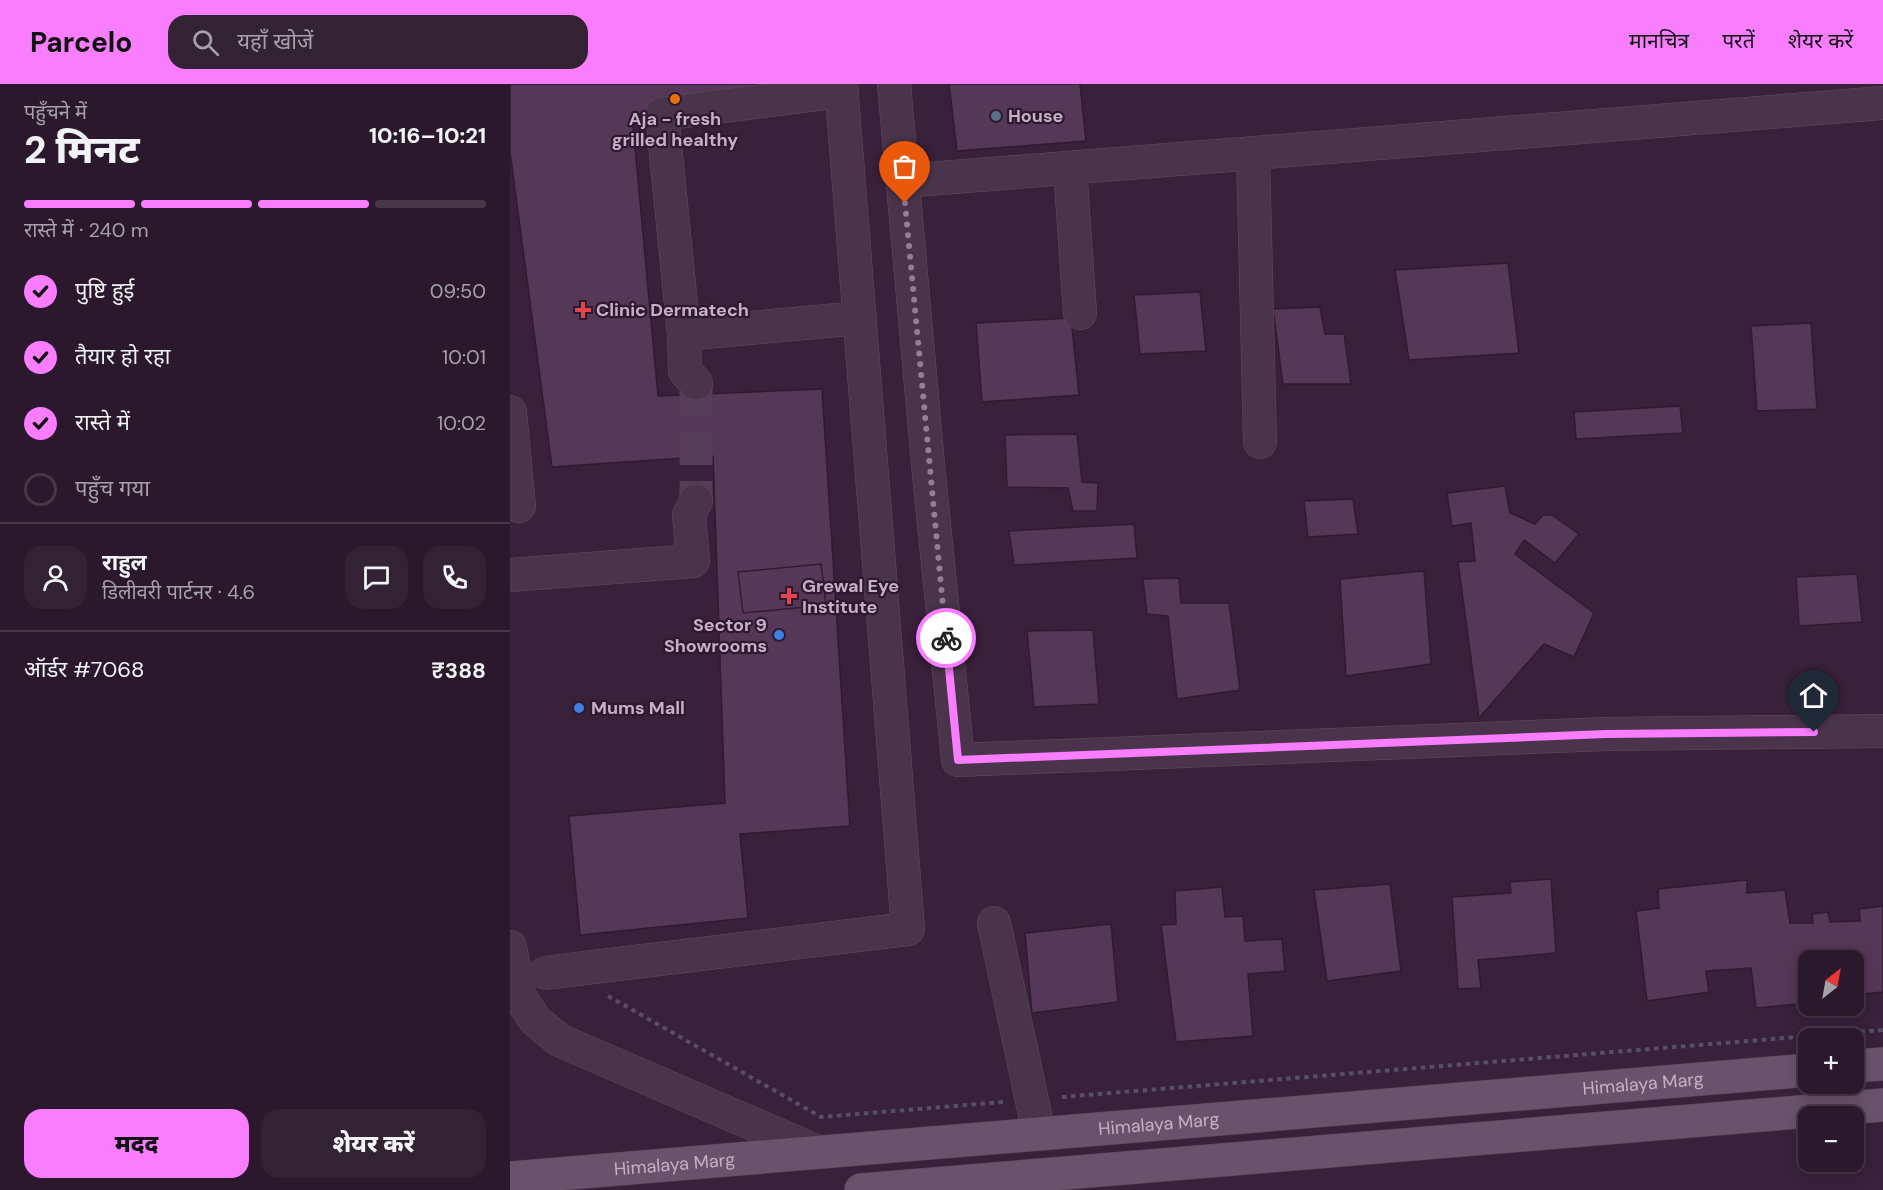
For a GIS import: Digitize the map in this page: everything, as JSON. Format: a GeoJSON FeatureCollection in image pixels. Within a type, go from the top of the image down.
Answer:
{"type":"FeatureCollection","features":[{"type":"Feature","properties":{"kind":"main road"},"geometry":{"type":"LineString","coordinates":[[1864,1065],[1883,1064]]}},
{"type":"Feature","properties":{"kind":"main road","name":"Himalaya Marg"},"geometry":{"type":"LineString","coordinates":[[510,1178],[1798,1071]]}},
{"type":"Feature","properties":{"kind":"main road"},"geometry":{"type":"LineString","coordinates":[[861,1190],[1883,1105]]}},
{"type":"Feature","properties":{"kind":"street"},"geometry":{"type":"LineString","coordinates":[[894,84],[930,487],[958,760],[1606,734],[1883,731]]}},
{"type":"Feature","properties":{"kind":"street"},"geometry":{"type":"LineString","coordinates":[[685,380],[684,334],[662,114],[842,87],[908,929],[592,979],[523,966],[520,998],[535,1020],[559,1040],[818,1152]]}},
{"type":"Feature","properties":{"kind":"street"},"geometry":{"type":"LineString","coordinates":[[903,181],[1883,103]]}},
{"type":"Feature","properties":{"kind":"street"},"geometry":{"type":"LineString","coordinates":[[1253,153],[1260,442]]}},
{"type":"Feature","properties":{"kind":"street"},"geometry":{"type":"LineString","coordinates":[[1070,168],[1080,313]]}},
{"type":"Feature","properties":{"kind":"street"},"geometry":{"type":"LineString","coordinates":[[684,334],[860,318]]}},
{"type":"Feature","properties":{"kind":"street"},"geometry":{"type":"LineString","coordinates":[[511,429],[519,506]]}},
{"type":"Feature","properties":{"kind":"street"},"geometry":{"type":"LineString","coordinates":[[510,575],[693,561],[687,505]]}},
{"type":"Feature","properties":{"kind":"street"},"geometry":{"type":"LineString","coordinates":[[994,923],[1040,1133]]}},
{"type":"Feature","properties":{"kind":"path"},"geometry":{"type":"LineString","coordinates":[[592,979],[822,1117],[1883,1030]]}},
{"type":"Feature","properties":{"kind":"building","name":"Sector 9 Showrooms"},"geometry":{"type":"Polygon","coordinates":[[[510,84],[783,84],[784,94],[632,115],[658,396],[822,389],[850,826],[740,834],[748,918],[580,935],[569,816],[725,803],[713,456],[552,467],[510,152],[510,84]]]}},
{"type":"Feature","properties":{"kind":"building"},"geometry":{"type":"Polygon","coordinates":[[[949,84],[1080,84],[1086,141],[957,151],[949,84]]]}},
{"type":"Feature","properties":{"kind":"building"},"geometry":{"type":"Polygon","coordinates":[[[1508,263],[1519,353],[1409,360],[1395,270],[1508,263]]]}},
{"type":"Feature","properties":{"kind":"building"},"geometry":{"type":"Polygon","coordinates":[[[1200,292],[1206,351],[1140,354],[1134,295],[1200,292]]]}},
{"type":"Feature","properties":{"kind":"building"},"geometry":{"type":"Polygon","coordinates":[[[1320,307],[1325,334],[1344,334],[1351,384],[1283,384],[1273,309],[1320,307]]]}},
{"type":"Feature","properties":{"kind":"building"},"geometry":{"type":"Polygon","coordinates":[[[1071,318],[1079,395],[982,402],[976,323],[1071,318]]]}},
{"type":"Feature","properties":{"kind":"building"},"geometry":{"type":"Polygon","coordinates":[[[1811,323],[1817,409],[1757,411],[1751,326],[1811,323]]]}},
{"type":"Feature","properties":{"kind":"building"},"geometry":{"type":"Polygon","coordinates":[[[1680,406],[1683,433],[1576,439],[1574,412],[1680,406]]]}},
{"type":"Feature","properties":{"kind":"building"},"geometry":{"type":"Polygon","coordinates":[[[1077,434],[1082,482],[1098,483],[1097,511],[1073,511],[1068,488],[1007,487],[1005,435],[1077,434]]]}},
{"type":"Feature","properties":{"kind":"building"},"geometry":{"type":"Polygon","coordinates":[[[1505,486],[1510,513],[1535,524],[1543,515],[1552,515],[1579,534],[1555,563],[1524,540],[1515,554],[1594,613],[1574,657],[1544,644],[1479,718],[1458,562],[1475,561],[1471,523],[1452,526],[1447,493],[1505,486]]]}},
{"type":"Feature","properties":{"kind":"building"},"geometry":{"type":"Polygon","coordinates":[[[1353,499],[1358,534],[1308,537],[1304,501],[1353,499]]]}},
{"type":"Feature","properties":{"kind":"building"},"geometry":{"type":"Polygon","coordinates":[[[1134,524],[1137,558],[1014,565],[1009,531],[1134,524]]]}},
{"type":"Feature","properties":{"kind":"building"},"geometry":{"type":"Polygon","coordinates":[[[821,564],[826,605],[743,613],[738,572],[821,564]]]}},
{"type":"Feature","properties":{"kind":"building"},"geometry":{"type":"Polygon","coordinates":[[[1424,571],[1431,664],[1346,676],[1340,579],[1424,571]]]}},
{"type":"Feature","properties":{"kind":"building"},"geometry":{"type":"Polygon","coordinates":[[[1857,574],[1862,622],[1799,626],[1796,577],[1857,574]]]}},
{"type":"Feature","properties":{"kind":"building"},"geometry":{"type":"Polygon","coordinates":[[[1179,578],[1181,603],[1229,603],[1240,690],[1177,699],[1168,616],[1147,614],[1143,579],[1179,578]]]}},
{"type":"Feature","properties":{"kind":"building"},"geometry":{"type":"Polygon","coordinates":[[[1093,630],[1099,704],[1034,707],[1027,631],[1093,630]]]}},
{"type":"Feature","properties":{"kind":"building"},"geometry":{"type":"Polygon","coordinates":[[[1551,879],[1556,953],[1478,960],[1481,988],[1458,989],[1452,897],[1511,893],[1510,882],[1551,879]]]}},
{"type":"Feature","properties":{"kind":"building"},"geometry":{"type":"Polygon","coordinates":[[[1747,880],[1747,893],[1785,890],[1790,923],[1813,923],[1812,914],[1828,912],[1830,922],[1860,921],[1859,909],[1883,906],[1883,992],[1864,994],[1864,950],[1798,950],[1798,1004],[1756,1008],[1751,968],[1706,971],[1709,992],[1647,1001],[1636,911],[1659,908],[1658,889],[1747,880]]]}},
{"type":"Feature","properties":{"kind":"building"},"geometry":{"type":"Polygon","coordinates":[[[1390,884],[1401,971],[1327,981],[1314,890],[1390,884]]]}},
{"type":"Feature","properties":{"kind":"building"},"geometry":{"type":"Polygon","coordinates":[[[1222,887],[1225,917],[1243,916],[1245,941],[1282,939],[1285,971],[1248,974],[1253,1036],[1176,1042],[1161,925],[1176,924],[1175,891],[1222,887]]]}},
{"type":"Feature","properties":{"kind":"building"},"geometry":{"type":"Polygon","coordinates":[[[1111,924],[1118,1002],[1032,1013],[1025,933],[1111,924]]]}},
{"type":"Feature","properties":{"kind":"tunnel"},"geometry":{"type":"LineString","coordinates":[[696,383],[696,501]]}},
{"type":"Feature","properties":{"kind":"way so far"},"geometry":{"type":"LineString","coordinates":[[905,203],[946,638]]}},
{"type":"Feature","properties":{"kind":"place","name":"Aja - fresh grilled healthy"},"geometry":{"type":"Point","coordinates":[675,99]}},
{"type":"Feature","properties":{"kind":"place","name":"House"},"geometry":{"type":"Point","coordinates":[996,116]}},
{"type":"Feature","properties":{"kind":"place","name":"Clinic Dermatech"},"geometry":{"type":"Point","coordinates":[583,310]}},
{"type":"Feature","properties":{"kind":"place","name":"Grewal Eye Institute"},"geometry":{"type":"Point","coordinates":[789,596]}},
{"type":"Feature","properties":{"kind":"place","name":"Sector 9 Showrooms"},"geometry":{"type":"Point","coordinates":[779,635]}},
{"type":"Feature","properties":{"kind":"place","name":"Mums Mall"},"geometry":{"type":"Point","coordinates":[579,708]}},
{"type":"Feature","properties":{"kind":"route"},"geometry":{"type":"LineString","coordinates":[[946,638],[958,760],[1606,734],[1814,732]]}}]}
